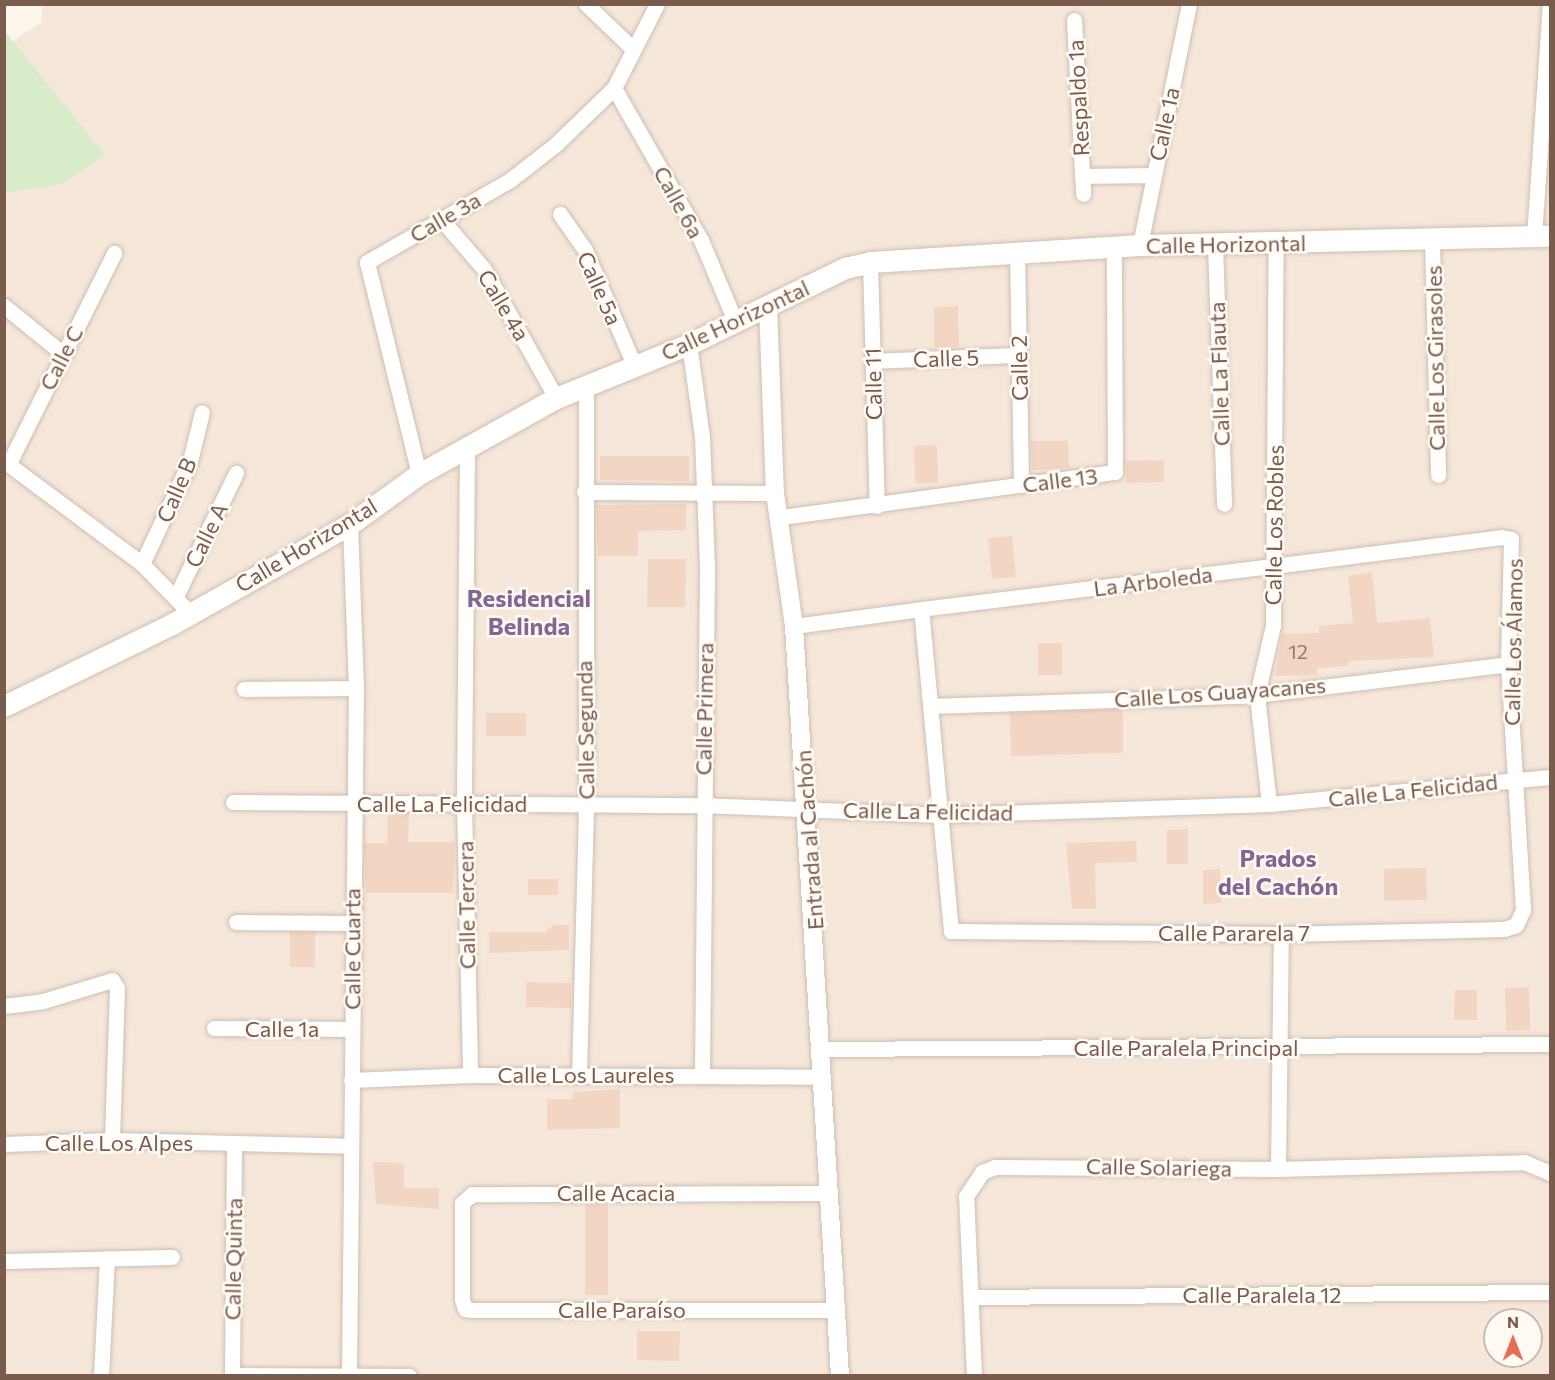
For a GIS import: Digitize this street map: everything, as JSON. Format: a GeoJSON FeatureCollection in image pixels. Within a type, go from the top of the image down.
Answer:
{"type":"FeatureCollection","features":[{"type":"Feature","properties":{"kind":"main road","name":"Calle Horizontal"},"geometry":{"type":"LineString","coordinates":[[4,706],[190,613],[350,524],[419,474],[556,398],[689,344],[845,268],[870,262],[1140,244],[1432,240],[1542,236]]}},
{"type":"Feature","properties":{"kind":"street"},"geometry":{"type":"LineString","coordinates":[[586,4],[632,48]]}},
{"type":"Feature","properties":{"kind":"street","name":"Calle 3a"},"geometry":{"type":"LineString","coordinates":[[419,474],[368,262],[510,180],[556,144],[614,88],[632,48],[657,4]]}},
{"type":"Feature","properties":{"kind":"street","name":"Calle 1a"},"geometry":{"type":"LineString","coordinates":[[1140,244],[1189,4]]}},
{"type":"Feature","properties":{"kind":"street"},"geometry":{"type":"LineString","coordinates":[[1542,236],[1550,4]]}},
{"type":"Feature","properties":{"kind":"street","name":"Respaldo 1a"},"geometry":{"type":"LineString","coordinates":[[1074,20],[1083,194]]}},
{"type":"Feature","properties":{"kind":"street","name":"Calle 6a"},"geometry":{"type":"LineString","coordinates":[[614,88],[701,240],[735,321]]}},
{"type":"Feature","properties":{"kind":"street","name":"Respaldo 1a"},"geometry":{"type":"LineString","coordinates":[[1082,176],[1153,175]]}},
{"type":"Feature","properties":{"kind":"street","name":"Calle 5a"},"geometry":{"type":"LineString","coordinates":[[560,214],[585,250],[634,365]]}},
{"type":"Feature","properties":{"kind":"street","name":"Calle 4a"},"geometry":{"type":"LineString","coordinates":[[441,219],[484,269],[556,398]]}},
{"type":"Feature","properties":{"kind":"street","name":"Calle Los Girasoles"},"geometry":{"type":"LineString","coordinates":[[1432,240],[1438,475]]}},
{"type":"Feature","properties":{"kind":"street","name":"Calle Los Robles"},"geometry":{"type":"LineString","coordinates":[[1269,804],[1257,694],[1273,625],[1276,243]]}},
{"type":"Feature","properties":{"kind":"street","name":"Calle La Flauta"},"geometry":{"type":"LineString","coordinates":[[1215,244],[1224,504]]}},
{"type":"Feature","properties":{"kind":"street","name":"Calle 13"},"geometry":{"type":"LineString","coordinates":[[781,517],[877,506],[1115,472],[1114,246]]}},
{"type":"Feature","properties":{"kind":"street","name":"Calle 2"},"geometry":{"type":"LineString","coordinates":[[1017,252],[1021,485]]}},
{"type":"Feature","properties":{"kind":"street","name":"Calle C"},"geometry":{"type":"LineString","coordinates":[[7,462],[114,253]]}},
{"type":"Feature","properties":{"kind":"street","name":"Calle 11"},"geometry":{"type":"LineString","coordinates":[[870,262],[877,506]]}},
{"type":"Feature","properties":{"kind":"street","name":"Entrada al Cachón"},"geometry":{"type":"LineString","coordinates":[[768,305],[775,493],[781,517],[794,626],[822,1049],[826,1193],[840,1376]]}},
{"type":"Feature","properties":{"kind":"street"},"geometry":{"type":"LineString","coordinates":[[4,306],[63,354]]}},
{"type":"Feature","properties":{"kind":"street","name":"Calle Primera"},"geometry":{"type":"LineString","coordinates":[[689,344],[704,494],[707,569],[702,805],[702,1075]]}},
{"type":"Feature","properties":{"kind":"street","name":"Calle 5"},"geometry":{"type":"LineString","coordinates":[[873,361],[1019,355]]}},
{"type":"Feature","properties":{"kind":"street","name":"Calle Segunda"},"geometry":{"type":"LineString","coordinates":[[579,1075],[586,805],[584,492],[586,385]]}},
{"type":"Feature","properties":{"kind":"street","name":"Calle B"},"geometry":{"type":"LineString","coordinates":[[142,564],[190,461],[202,412]]}},
{"type":"Feature","properties":{"kind":"street","name":"Calle Tercera"},"geometry":{"type":"LineString","coordinates":[[467,448],[464,804],[470,1075]]}},
{"type":"Feature","properties":{"kind":"street"},"geometry":{"type":"LineString","coordinates":[[7,462],[142,564],[176,596],[190,613]]}},
{"type":"Feature","properties":{"kind":"street","name":"Calle A"},"geometry":{"type":"LineString","coordinates":[[176,596],[236,473]]}},
{"type":"Feature","properties":{"kind":"street"},"geometry":{"type":"LineString","coordinates":[[584,492],[775,493]]}},
{"type":"Feature","properties":{"kind":"street","name":"Calle Cuarta"},"geometry":{"type":"LineString","coordinates":[[349,1374],[352,803],[356,688],[350,524]]}},
{"type":"Feature","properties":{"kind":"street","name":"La Arboleda"},"geometry":{"type":"LineString","coordinates":[[794,626],[1511,538]]}},
{"type":"Feature","properties":{"kind":"street","name":"Calle Los Álamos"},"geometry":{"type":"LineString","coordinates":[[1511,538],[1508,663],[1523,910],[1516,925]]}},
{"type":"Feature","properties":{"kind":"street"},"geometry":{"type":"LineString","coordinates":[[921,609],[940,815]]}},
{"type":"Feature","properties":{"kind":"street","name":"Calle Los Guayacanes"},"geometry":{"type":"LineString","coordinates":[[930,706],[1257,694],[1508,663]]}},
{"type":"Feature","properties":{"kind":"street"},"geometry":{"type":"LineString","coordinates":[[244,689],[356,688]]}},
{"type":"Feature","properties":{"kind":"street","name":"Calle La Felicidad"},"geometry":{"type":"LineString","coordinates":[[233,802],[702,805],[940,815],[1269,804],[1551,777]]}},
{"type":"Feature","properties":{"kind":"street","name":"Calle Pararela 7"},"geometry":{"type":"LineString","coordinates":[[940,815],[951,931],[1281,934],[1504,929],[1516,925]]}},
{"type":"Feature","properties":{"kind":"street"},"geometry":{"type":"LineString","coordinates":[[236,922],[352,923]]}},
{"type":"Feature","properties":{"kind":"street"},"geometry":{"type":"LineString","coordinates":[[1278,1169],[1281,934]]}},
{"type":"Feature","properties":{"kind":"street"},"geometry":{"type":"LineString","coordinates":[[4,1006],[43,1001],[105,979],[112,980],[117,988],[112,1140]]}},
{"type":"Feature","properties":{"kind":"street","name":"Calle 1a"},"geometry":{"type":"LineString","coordinates":[[213,1028],[351,1029]]}},
{"type":"Feature","properties":{"kind":"street","name":"Calle Paralela Principal"},"geometry":{"type":"LineString","coordinates":[[822,1049],[1551,1044]]}},
{"type":"Feature","properties":{"kind":"street","name":"Calle Los Laureles"},"geometry":{"type":"LineString","coordinates":[[351,1080],[470,1075],[822,1077]]}},
{"type":"Feature","properties":{"kind":"street","name":"Calle Los Alpes"},"geometry":{"type":"LineString","coordinates":[[4,1144],[112,1140],[350,1146]]}},
{"type":"Feature","properties":{"kind":"street","name":"Calle Quinta"},"geometry":{"type":"LineString","coordinates":[[232,1375],[234,1143]]}},
{"type":"Feature","properties":{"kind":"street","name":"Calle Solariega"},"geometry":{"type":"LineString","coordinates":[[974,1376],[966,1196],[982,1172],[1011,1165],[1278,1169],[1524,1162],[1548,1170]]}},
{"type":"Feature","properties":{"kind":"street","name":"Calle Acacia"},"geometry":{"type":"LineString","coordinates":[[462,1254],[462,1203],[472,1194],[826,1193]]}},
{"type":"Feature","properties":{"kind":"street","name":"Calle Paraíso"},"geometry":{"type":"LineString","coordinates":[[462,1254],[462,1299],[465,1309],[834,1310]]}},
{"type":"Feature","properties":{"kind":"street"},"geometry":{"type":"LineString","coordinates":[[4,1261],[172,1257]]}},
{"type":"Feature","properties":{"kind":"street"},"geometry":{"type":"LineString","coordinates":[[101,1376],[106,1258]]}},
{"type":"Feature","properties":{"kind":"street","name":"Calle Paralela 12"},"geometry":{"type":"LineString","coordinates":[[972,1297],[1551,1292]]}},
{"type":"Feature","properties":{"kind":"street"},"geometry":{"type":"LineString","coordinates":[[232,1375],[409,1376]]}},
{"type":"Feature","properties":{"kind":"shaded area"},"geometry":{"type":"Polygon","coordinates":[[[42,5],[1550,5],[1550,1375],[5,1376],[4,46],[41,23],[42,5]]]}},
{"type":"Feature","properties":{"kind":"green space"},"geometry":{"type":"Polygon","coordinates":[[[5,31],[105,155],[63,184],[5,193],[5,31]]]}},
{"type":"Feature","properties":{"kind":"building"},"geometry":{"type":"Polygon","coordinates":[[[958,306],[959,347],[934,347],[934,307],[958,306]]]}},
{"type":"Feature","properties":{"kind":"building"},"geometry":{"type":"Polygon","coordinates":[[[1031,441],[1068,441],[1069,468],[1032,470],[1031,441]]]}},
{"type":"Feature","properties":{"kind":"building"},"geometry":{"type":"Polygon","coordinates":[[[937,445],[938,483],[915,483],[914,446],[937,445]]]}},
{"type":"Feature","properties":{"kind":"building"},"geometry":{"type":"Polygon","coordinates":[[[600,456],[689,456],[689,481],[600,480],[600,456]]]}},
{"type":"Feature","properties":{"kind":"building"},"geometry":{"type":"Polygon","coordinates":[[[1164,460],[1164,482],[1126,483],[1126,461],[1164,460]]]}},
{"type":"Feature","properties":{"kind":"building"},"geometry":{"type":"Polygon","coordinates":[[[686,504],[686,530],[638,531],[638,556],[598,556],[596,505],[686,504]]]}},
{"type":"Feature","properties":{"kind":"building"},"geometry":{"type":"Polygon","coordinates":[[[1012,536],[1016,577],[992,579],[988,538],[1012,536]]]}},
{"type":"Feature","properties":{"kind":"building"},"geometry":{"type":"Polygon","coordinates":[[[648,559],[686,559],[685,607],[647,607],[648,559]]]}},
{"type":"Feature","properties":{"kind":"building"},"geometry":{"type":"Polygon","coordinates":[[[1372,572],[1377,623],[1430,618],[1434,657],[1349,661],[1349,666],[1317,668],[1317,675],[1275,676],[1282,634],[1319,633],[1319,626],[1353,623],[1348,576],[1372,572]]]}},
{"type":"Feature","properties":{"kind":"building"},"geometry":{"type":"Polygon","coordinates":[[[1038,643],[1062,643],[1062,675],[1038,675],[1038,643]]]}},
{"type":"Feature","properties":{"kind":"building"},"geometry":{"type":"Polygon","coordinates":[[[1123,709],[1123,753],[1011,756],[1010,713],[1123,709]]]}},
{"type":"Feature","properties":{"kind":"building"},"geometry":{"type":"Polygon","coordinates":[[[486,713],[526,713],[526,736],[486,736],[486,713]]]}},
{"type":"Feature","properties":{"kind":"building"},"geometry":{"type":"Polygon","coordinates":[[[388,813],[409,813],[408,842],[455,842],[453,893],[366,893],[364,843],[387,843],[388,813]]]}},
{"type":"Feature","properties":{"kind":"building"},"geometry":{"type":"Polygon","coordinates":[[[1188,829],[1188,864],[1167,864],[1167,830],[1188,829]]]}},
{"type":"Feature","properties":{"kind":"building"},"geometry":{"type":"Polygon","coordinates":[[[1136,841],[1137,862],[1095,863],[1096,909],[1072,909],[1066,843],[1136,841]]]}},
{"type":"Feature","properties":{"kind":"building"},"geometry":{"type":"Polygon","coordinates":[[[1426,868],[1427,900],[1384,901],[1384,869],[1426,868]]]}},
{"type":"Feature","properties":{"kind":"building"},"geometry":{"type":"Polygon","coordinates":[[[1220,869],[1221,903],[1203,904],[1203,870],[1220,869]]]}},
{"type":"Feature","properties":{"kind":"building"},"geometry":{"type":"Polygon","coordinates":[[[528,879],[558,879],[558,895],[528,895],[528,879]]]}},
{"type":"Feature","properties":{"kind":"building"},"geometry":{"type":"Polygon","coordinates":[[[553,925],[569,925],[569,950],[489,953],[489,932],[545,932],[553,925]]]}},
{"type":"Feature","properties":{"kind":"building"},"geometry":{"type":"Polygon","coordinates":[[[290,932],[315,932],[315,967],[290,967],[290,932]]]}},
{"type":"Feature","properties":{"kind":"building"},"geometry":{"type":"Polygon","coordinates":[[[526,982],[571,983],[571,1008],[526,1007],[526,982]]]}},
{"type":"Feature","properties":{"kind":"building"},"geometry":{"type":"Polygon","coordinates":[[[1529,987],[1530,1030],[1506,1031],[1505,988],[1529,987]]]}},
{"type":"Feature","properties":{"kind":"building"},"geometry":{"type":"Polygon","coordinates":[[[1455,990],[1477,990],[1477,1020],[1454,1020],[1455,990]]]}},
{"type":"Feature","properties":{"kind":"building"},"geometry":{"type":"Polygon","coordinates":[[[620,1089],[620,1128],[547,1130],[547,1099],[573,1099],[573,1092],[620,1089]]]}},
{"type":"Feature","properties":{"kind":"building"},"geometry":{"type":"Polygon","coordinates":[[[373,1162],[404,1163],[404,1188],[439,1188],[439,1209],[376,1204],[373,1162]]]}},
{"type":"Feature","properties":{"kind":"building"},"geometry":{"type":"Polygon","coordinates":[[[585,1204],[608,1204],[608,1295],[585,1295],[585,1204]]]}},
{"type":"Feature","properties":{"kind":"building"},"geometry":{"type":"Polygon","coordinates":[[[637,1331],[680,1331],[679,1361],[637,1360],[637,1331]]]}},
{"type":"Feature","properties":{"kind":"district","name":"Residencial Belinda"},"geometry":{"type":"Point","coordinates":[529,612]}},
{"type":"Feature","properties":{"kind":"district","name":"Prados del Cachón"},"geometry":{"type":"Point","coordinates":[1278,872]}}]}
